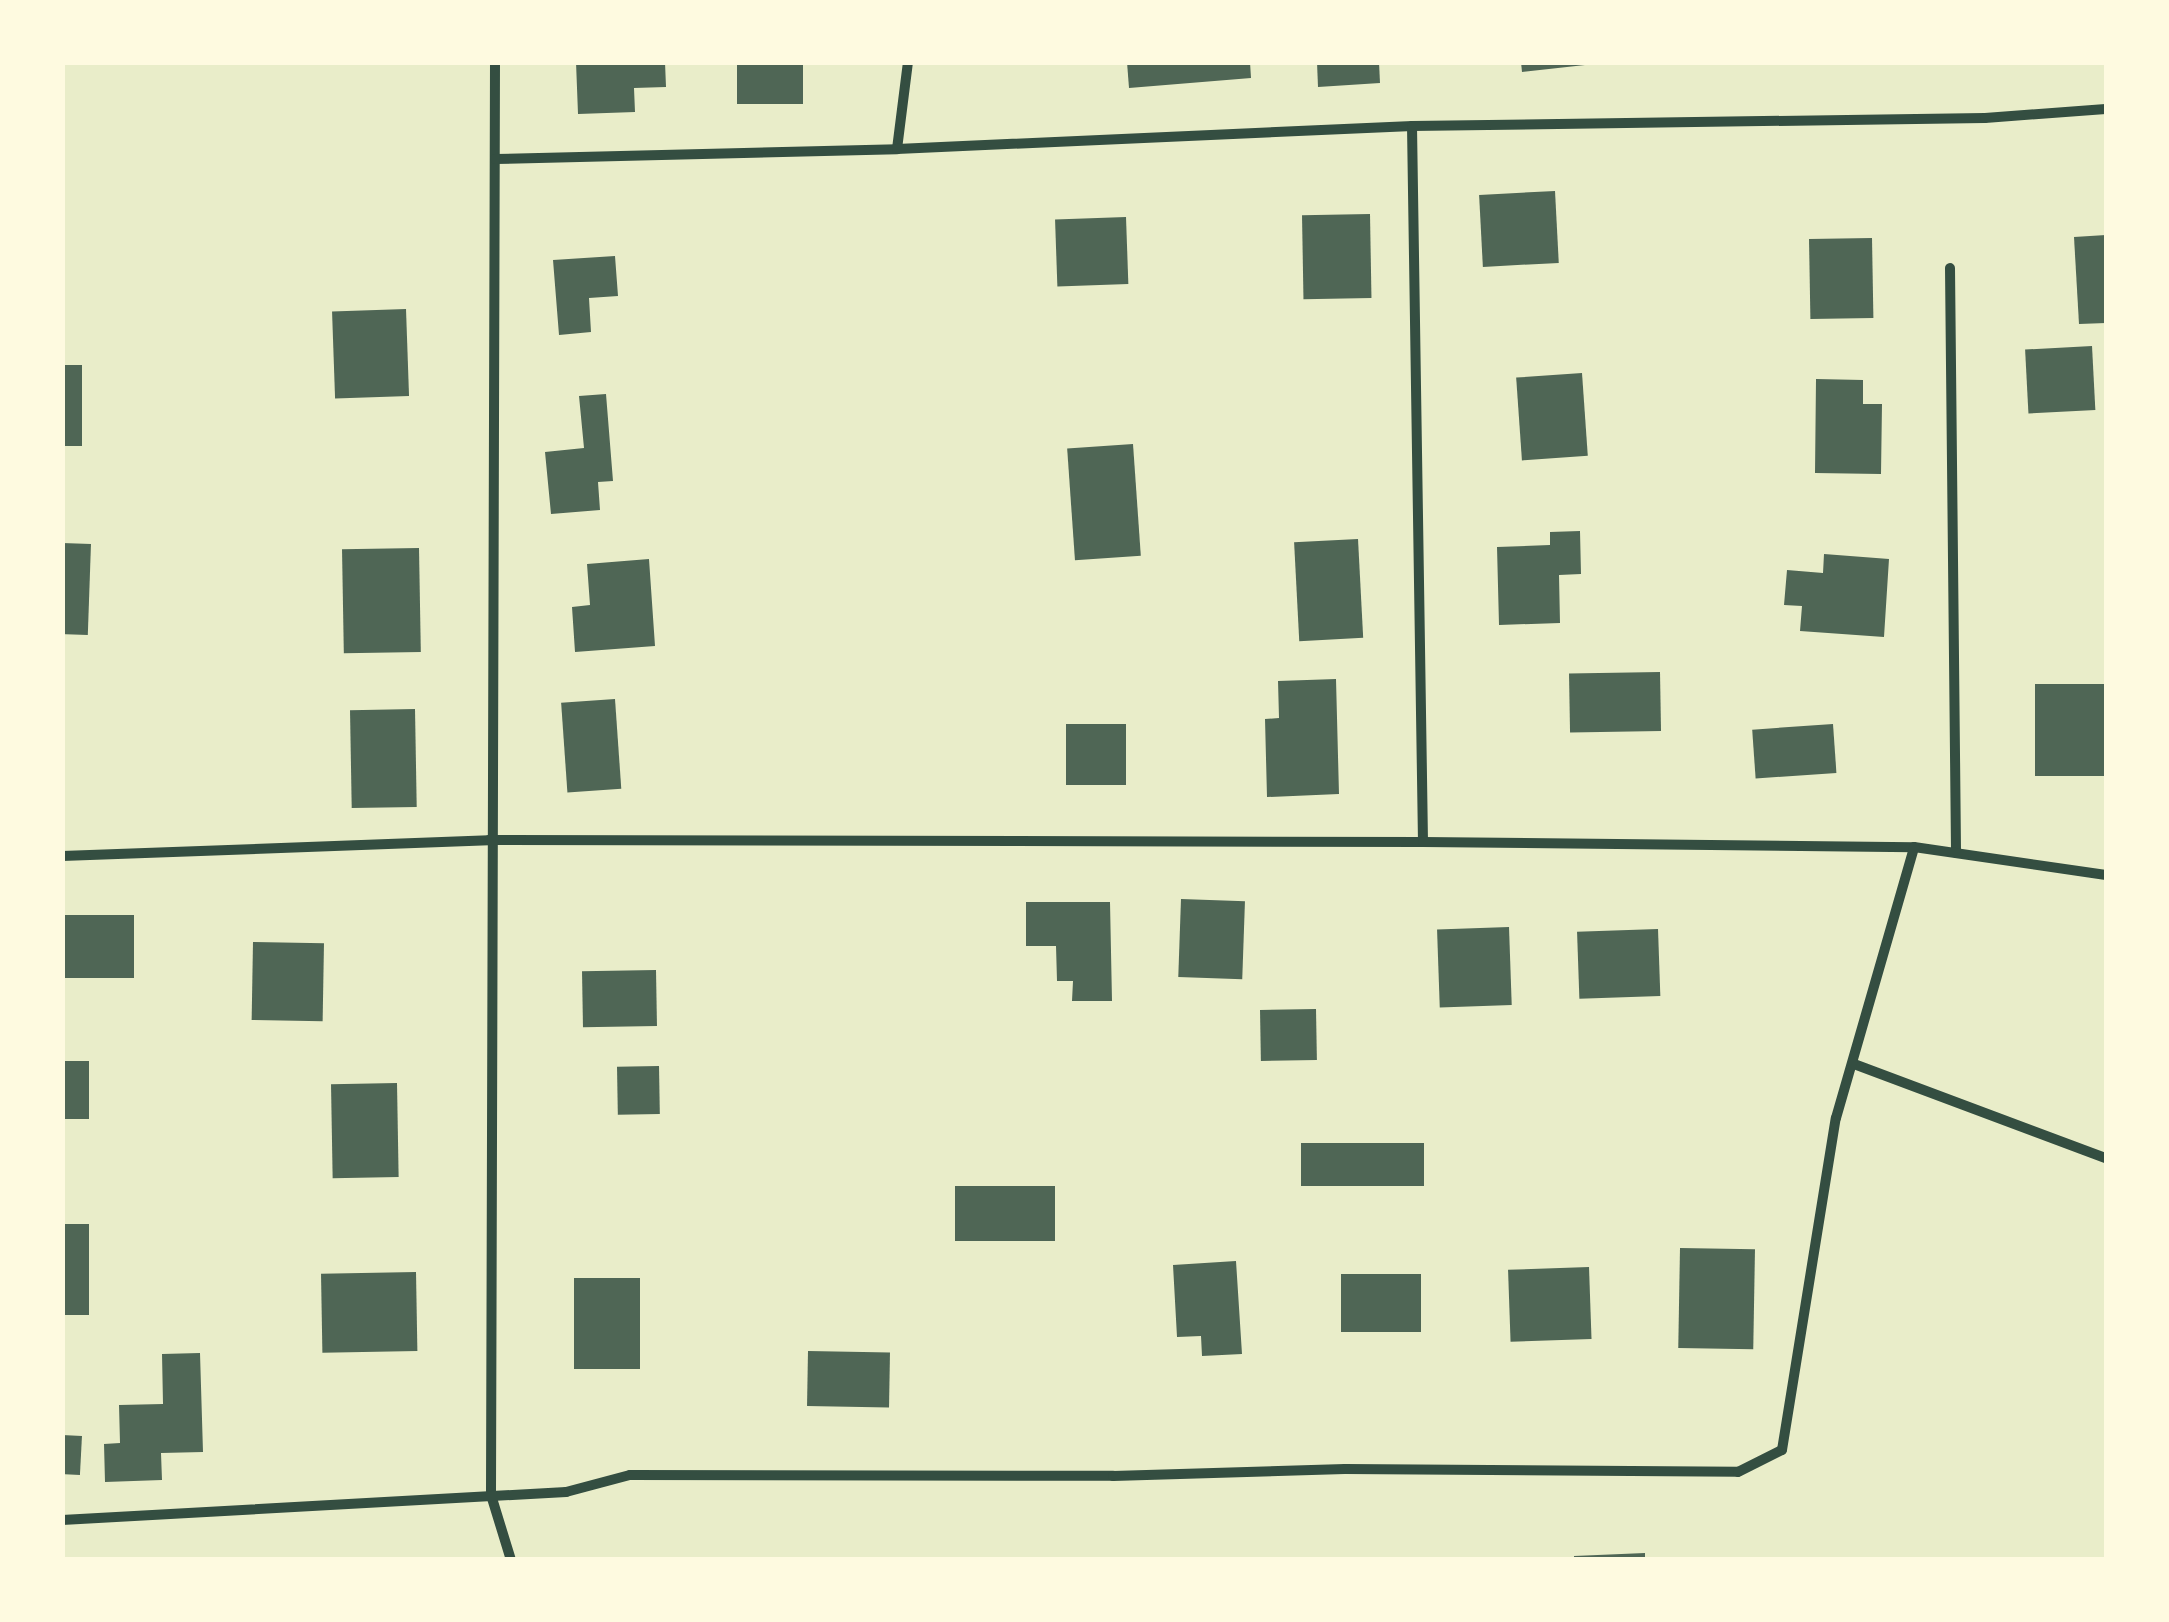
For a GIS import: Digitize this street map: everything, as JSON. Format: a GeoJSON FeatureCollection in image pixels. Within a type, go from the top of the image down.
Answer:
{"type":"FeatureCollection","features":[{"type":"Feature","properties":{"kind":"street"},"geometry":{"type":"LineString","coordinates":[[495,62],[489,840],[491,1495],[511,1560]]}},
{"type":"Feature","properties":{"kind":"street"},"geometry":{"type":"LineString","coordinates":[[898,149],[908,62]]}},
{"type":"Feature","properties":{"kind":"street"},"geometry":{"type":"LineString","coordinates":[[495,158],[898,149],[1412,126],[1984,118],[2106,109]]}},
{"type":"Feature","properties":{"kind":"street"},"geometry":{"type":"LineString","coordinates":[[1412,126],[1422,842]]}},
{"type":"Feature","properties":{"kind":"street"},"geometry":{"type":"LineString","coordinates":[[1950,268],[1956,853]]}},
{"type":"Feature","properties":{"kind":"street"},"geometry":{"type":"LineString","coordinates":[[62,856],[489,840],[1422,842],[1914,848],[2106,876]]}},
{"type":"Feature","properties":{"kind":"street"},"geometry":{"type":"LineString","coordinates":[[62,1520],[566,1492],[630,1475],[1112,1476],[1345,1469],[1738,1472],[1782,1450],[1836,1118],[1914,848]]}},
{"type":"Feature","properties":{"kind":"street"},"geometry":{"type":"LineString","coordinates":[[1854,1064],[2106,1158]]}},
{"type":"Feature","properties":{"kind":"building"},"geometry":{"type":"Polygon","coordinates":[[[576,62],[665,62],[666,87],[634,88],[635,112],[578,114],[576,62]]]}},
{"type":"Feature","properties":{"kind":"building"},"geometry":{"type":"Polygon","coordinates":[[[737,62],[803,62],[803,104],[737,104],[737,62]]]}},
{"type":"Feature","properties":{"kind":"building"},"geometry":{"type":"Polygon","coordinates":[[[1127,62],[1250,62],[1251,78],[1129,88],[1127,62]]]}},
{"type":"Feature","properties":{"kind":"building"},"geometry":{"type":"Polygon","coordinates":[[[1317,62],[1379,62],[1380,83],[1318,87],[1317,62]]]}},
{"type":"Feature","properties":{"kind":"building"},"geometry":{"type":"Polygon","coordinates":[[[1521,62],[1585,62],[1585,65],[1522,72],[1521,62]]]}},
{"type":"Feature","properties":{"kind":"building"},"geometry":{"type":"Polygon","coordinates":[[[1555,191],[1559,263],[1483,267],[1479,195],[1555,191]]]}},
{"type":"Feature","properties":{"kind":"building"},"geometry":{"type":"Polygon","coordinates":[[[1370,214],[1371,298],[1303,299],[1302,215],[1370,214]]]}},
{"type":"Feature","properties":{"kind":"building"},"geometry":{"type":"Polygon","coordinates":[[[1126,217],[1128,284],[1057,286],[1055,219],[1126,217]]]}},
{"type":"Feature","properties":{"kind":"building"},"geometry":{"type":"Polygon","coordinates":[[[2106,235],[2106,323],[2079,324],[2074,237],[2106,235]]]}},
{"type":"Feature","properties":{"kind":"building"},"geometry":{"type":"Polygon","coordinates":[[[1872,238],[1873,318],[1810,319],[1809,239],[1872,238]]]}},
{"type":"Feature","properties":{"kind":"building"},"geometry":{"type":"Polygon","coordinates":[[[615,256],[618,296],[589,298],[591,332],[559,335],[553,260],[615,256]]]}},
{"type":"Feature","properties":{"kind":"building"},"geometry":{"type":"Polygon","coordinates":[[[406,309],[409,396],[335,399],[332,312],[406,309]]]}},
{"type":"Feature","properties":{"kind":"building"},"geometry":{"type":"Polygon","coordinates":[[[2092,346],[2095,410],[2028,413],[2025,350],[2092,346]]]}},
{"type":"Feature","properties":{"kind":"building"},"geometry":{"type":"Polygon","coordinates":[[[62,365],[82,365],[82,446],[62,446],[62,365]]]}},
{"type":"Feature","properties":{"kind":"building"},"geometry":{"type":"Polygon","coordinates":[[[1582,373],[1588,456],[1522,460],[1516,378],[1582,373]]]}},
{"type":"Feature","properties":{"kind":"building"},"geometry":{"type":"Polygon","coordinates":[[[1816,379],[1863,380],[1863,404],[1882,404],[1881,474],[1815,473],[1816,379]]]}},
{"type":"Feature","properties":{"kind":"building"},"geometry":{"type":"Polygon","coordinates":[[[606,394],[613,481],[598,482],[600,510],[551,514],[545,452],[584,448],[579,396],[606,394]]]}},
{"type":"Feature","properties":{"kind":"building"},"geometry":{"type":"Polygon","coordinates":[[[1133,444],[1141,556],[1075,560],[1067,449],[1133,444]]]}},
{"type":"Feature","properties":{"kind":"building"},"geometry":{"type":"Polygon","coordinates":[[[1580,531],[1581,574],[1559,575],[1560,623],[1499,625],[1497,547],[1550,545],[1550,532],[1580,531]]]}},
{"type":"Feature","properties":{"kind":"building"},"geometry":{"type":"Polygon","coordinates":[[[1358,539],[1363,638],[1299,641],[1294,542],[1358,539]]]}},
{"type":"Feature","properties":{"kind":"building"},"geometry":{"type":"Polygon","coordinates":[[[62,543],[91,544],[88,635],[62,634],[62,543]]]}},
{"type":"Feature","properties":{"kind":"building"},"geometry":{"type":"Polygon","coordinates":[[[419,548],[421,652],[344,653],[342,549],[419,548]]]}},
{"type":"Feature","properties":{"kind":"building"},"geometry":{"type":"Polygon","coordinates":[[[1824,554],[1889,559],[1884,637],[1800,631],[1802,606],[1784,605],[1787,570],[1823,573],[1824,554]]]}},
{"type":"Feature","properties":{"kind":"building"},"geometry":{"type":"Polygon","coordinates":[[[649,559],[655,646],[575,652],[572,607],[590,605],[587,564],[649,559]]]}},
{"type":"Feature","properties":{"kind":"building"},"geometry":{"type":"Polygon","coordinates":[[[1660,672],[1661,731],[1570,733],[1569,674],[1660,672]]]}},
{"type":"Feature","properties":{"kind":"building"},"geometry":{"type":"Polygon","coordinates":[[[1336,679],[1339,794],[1267,797],[1265,719],[1279,718],[1278,681],[1336,679]]]}},
{"type":"Feature","properties":{"kind":"building"},"geometry":{"type":"Polygon","coordinates":[[[2035,684],[2106,684],[2106,776],[2035,776],[2035,684]]]}},
{"type":"Feature","properties":{"kind":"building"},"geometry":{"type":"Polygon","coordinates":[[[615,699],[621,789],[567,793],[561,703],[615,699]]]}},
{"type":"Feature","properties":{"kind":"building"},"geometry":{"type":"Polygon","coordinates":[[[415,709],[417,807],[352,808],[350,710],[415,709]]]}},
{"type":"Feature","properties":{"kind":"building"},"geometry":{"type":"Polygon","coordinates":[[[1066,724],[1126,724],[1126,785],[1066,785],[1066,724]]]}},
{"type":"Feature","properties":{"kind":"building"},"geometry":{"type":"Polygon","coordinates":[[[1833,724],[1836,773],[1756,779],[1752,730],[1833,724]]]}},
{"type":"Feature","properties":{"kind":"building"},"geometry":{"type":"Polygon","coordinates":[[[1181,899],[1245,901],[1242,979],[1178,977],[1181,899]]]}},
{"type":"Feature","properties":{"kind":"building"},"geometry":{"type":"Polygon","coordinates":[[[1026,902],[1110,902],[1112,1001],[1072,1001],[1073,981],[1057,981],[1056,946],[1026,946],[1026,902]]]}},
{"type":"Feature","properties":{"kind":"building"},"geometry":{"type":"Polygon","coordinates":[[[62,915],[134,915],[134,978],[62,978],[62,915]]]}},
{"type":"Feature","properties":{"kind":"building"},"geometry":{"type":"Polygon","coordinates":[[[1509,927],[1512,1005],[1440,1007],[1437,930],[1509,927]]]}},
{"type":"Feature","properties":{"kind":"building"},"geometry":{"type":"Polygon","coordinates":[[[1658,929],[1660,996],[1579,999],[1577,932],[1658,929]]]}},
{"type":"Feature","properties":{"kind":"building"},"geometry":{"type":"Polygon","coordinates":[[[253,942],[324,943],[323,1021],[252,1020],[253,942]]]}},
{"type":"Feature","properties":{"kind":"building"},"geometry":{"type":"Polygon","coordinates":[[[656,970],[657,1026],[583,1027],[582,971],[656,970]]]}},
{"type":"Feature","properties":{"kind":"building"},"geometry":{"type":"Polygon","coordinates":[[[1316,1009],[1317,1060],[1261,1061],[1260,1010],[1316,1009]]]}},
{"type":"Feature","properties":{"kind":"building"},"geometry":{"type":"Polygon","coordinates":[[[62,1061],[89,1061],[89,1119],[62,1119],[62,1061]]]}},
{"type":"Feature","properties":{"kind":"building"},"geometry":{"type":"Polygon","coordinates":[[[659,1066],[660,1114],[618,1115],[617,1067],[659,1066]]]}},
{"type":"Feature","properties":{"kind":"building"},"geometry":{"type":"Polygon","coordinates":[[[397,1083],[399,1177],[333,1178],[331,1084],[397,1083]]]}},
{"type":"Feature","properties":{"kind":"building"},"geometry":{"type":"Polygon","coordinates":[[[1301,1143],[1424,1143],[1424,1186],[1301,1186],[1301,1143]]]}},
{"type":"Feature","properties":{"kind":"building"},"geometry":{"type":"Polygon","coordinates":[[[955,1186],[1055,1186],[1055,1241],[955,1241],[955,1186]]]}},
{"type":"Feature","properties":{"kind":"building"},"geometry":{"type":"Polygon","coordinates":[[[62,1224],[89,1224],[89,1315],[62,1315],[62,1224]]]}},
{"type":"Feature","properties":{"kind":"building"},"geometry":{"type":"Polygon","coordinates":[[[1680,1248],[1755,1249],[1753,1349],[1678,1348],[1680,1248]]]}},
{"type":"Feature","properties":{"kind":"building"},"geometry":{"type":"Polygon","coordinates":[[[1236,1261],[1242,1354],[1202,1356],[1201,1336],[1177,1337],[1173,1265],[1236,1261]]]}},
{"type":"Feature","properties":{"kind":"building"},"geometry":{"type":"Polygon","coordinates":[[[1589,1267],[1592,1339],[1511,1342],[1508,1270],[1589,1267]]]}},
{"type":"Feature","properties":{"kind":"building"},"geometry":{"type":"Polygon","coordinates":[[[416,1272],[417,1351],[322,1353],[321,1274],[416,1272]]]}},
{"type":"Feature","properties":{"kind":"building"},"geometry":{"type":"Polygon","coordinates":[[[1341,1274],[1421,1274],[1421,1332],[1341,1332],[1341,1274]]]}},
{"type":"Feature","properties":{"kind":"building"},"geometry":{"type":"Polygon","coordinates":[[[574,1278],[640,1278],[640,1369],[574,1369],[574,1278]]]}},
{"type":"Feature","properties":{"kind":"building"},"geometry":{"type":"Polygon","coordinates":[[[808,1351],[890,1352],[889,1407],[807,1406],[808,1351]]]}},
{"type":"Feature","properties":{"kind":"building"},"geometry":{"type":"Polygon","coordinates":[[[200,1353],[203,1452],[161,1453],[162,1480],[105,1482],[104,1444],[120,1443],[119,1405],[163,1404],[162,1354],[200,1353]]]}},
{"type":"Feature","properties":{"kind":"building"},"geometry":{"type":"Polygon","coordinates":[[[62,1435],[82,1436],[80,1475],[62,1474],[62,1435]]]}},
{"type":"Feature","properties":{"kind":"building"},"geometry":{"type":"Polygon","coordinates":[[[1645,1553],[1645,1560],[1574,1560],[1574,1556],[1645,1553]]]}}]}
